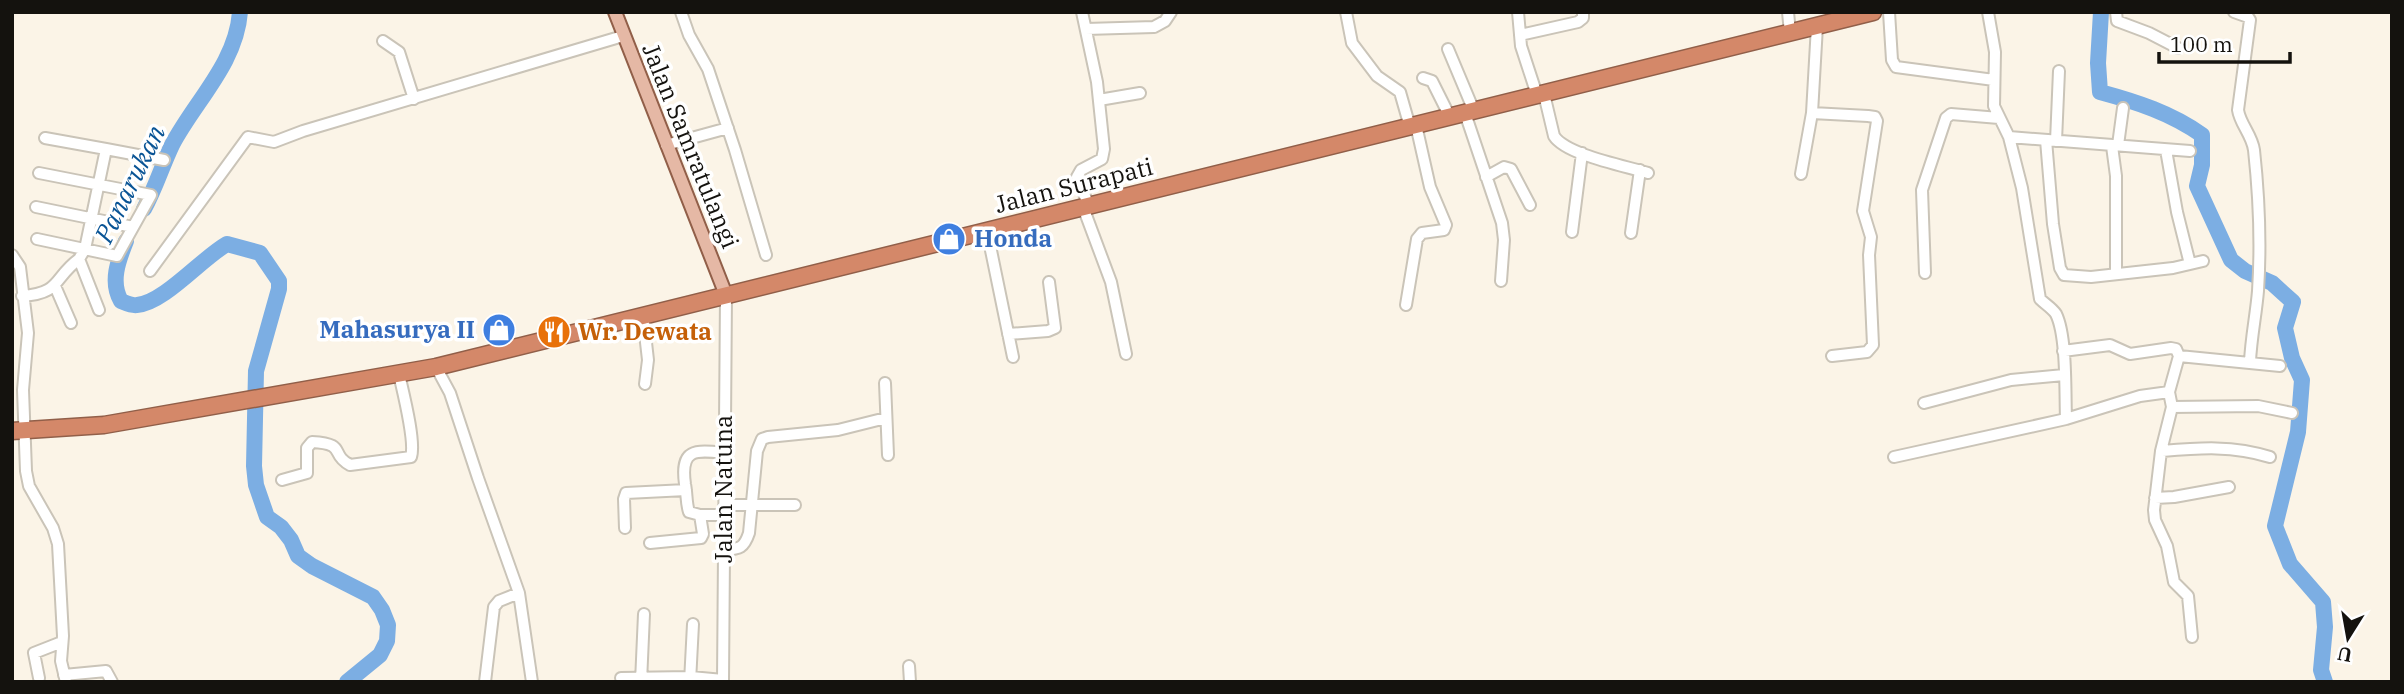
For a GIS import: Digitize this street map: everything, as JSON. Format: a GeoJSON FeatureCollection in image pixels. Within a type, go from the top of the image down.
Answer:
{"type":"FeatureCollection","features":[{"type":"Feature","properties":{"kind":"highway","name":"Jalan Surapati"},"geometry":{"type":"LineString","coordinates":[[19,431],[104,425],[436,368],[1790,33],[1843,16],[1873,12]]}},
{"type":"Feature","properties":{"kind":"main road","name":"Jalan Samratulangi"},"geometry":{"type":"LineString","coordinates":[[615,12],[726,295]]}},
{"type":"Feature","properties":{"kind":"street"},"geometry":{"type":"LineString","coordinates":[[681,12],[708,69],[766,255]]}},
{"type":"Feature","properties":{"kind":"street"},"geometry":{"type":"LineString","coordinates":[[1082,12],[1104,139],[1103,157],[1081,170],[1077,177],[1111,282],[1126,354]]}},
{"type":"Feature","properties":{"kind":"street"},"geometry":{"type":"LineString","coordinates":[[1086,29],[1154,27],[1166,21],[1171,12]]}},
{"type":"Feature","properties":{"kind":"street"},"geometry":{"type":"LineString","coordinates":[[1346,12],[1352,43],[1377,76],[1400,92],[1413,126],[1430,187],[1446,225],[1444,230],[1422,233],[1417,239],[1406,305]]}},
{"type":"Feature","properties":{"kind":"street"},"geometry":{"type":"LineString","coordinates":[[1518,12],[1520,35],[1558,142],[1582,153],[1644,172],[1632,233]]}},
{"type":"Feature","properties":{"kind":"street"},"geometry":{"type":"LineString","coordinates":[[1520,35],[1578,22],[1583,18],[1583,12]]}},
{"type":"Feature","properties":{"kind":"street"},"geometry":{"type":"LineString","coordinates":[[1787,12],[1790,33]]}},
{"type":"Feature","properties":{"kind":"street"},"geometry":{"type":"LineString","coordinates":[[1889,12],[1892,60],[1896,67],[1994,80]]}},
{"type":"Feature","properties":{"kind":"street"},"geometry":{"type":"LineString","coordinates":[[1988,12],[1995,52],[1994,106],[2009,137],[2022,188],[2038,296],[2055,313],[2059,324],[2066,419]]}},
{"type":"Feature","properties":{"kind":"street"},"geometry":{"type":"LineString","coordinates":[[2116,12],[2117,21],[2178,48]]}},
{"type":"Feature","properties":{"kind":"street"},"geometry":{"type":"LineString","coordinates":[[2234,12],[2250,20],[2238,110],[2253,146],[2259,261],[2250,362]]}},
{"type":"Feature","properties":{"kind":"street"},"geometry":{"type":"LineString","coordinates":[[1801,174],[1812,113],[1817,26]]}},
{"type":"Feature","properties":{"kind":"street"},"geometry":{"type":"LineString","coordinates":[[150,271],[245,139],[250,137],[274,142],[303,131],[624,36]]}},
{"type":"Feature","properties":{"kind":"street"},"geometry":{"type":"LineString","coordinates":[[383,41],[399,52],[414,99]]}},
{"type":"Feature","properties":{"kind":"street"},"geometry":{"type":"LineString","coordinates":[[1448,49],[1463,114],[1502,223],[1504,240],[1501,281]]}},
{"type":"Feature","properties":{"kind":"street"},"geometry":{"type":"LineString","coordinates":[[2059,71],[2051,141],[2053,224],[2062,274],[2071,277],[2145,272],[2203,261]]}},
{"type":"Feature","properties":{"kind":"street"},"geometry":{"type":"LineString","coordinates":[[1423,78],[1432,81],[1463,114]]}},
{"type":"Feature","properties":{"kind":"street"},"geometry":{"type":"LineString","coordinates":[[1099,100],[1140,93]]}},
{"type":"Feature","properties":{"kind":"street"},"geometry":{"type":"LineString","coordinates":[[2116,274],[2115,146],[2123,108]]}},
{"type":"Feature","properties":{"kind":"street"},"geometry":{"type":"LineString","coordinates":[[1812,113],[1868,116],[1875,117],[1877,121],[1863,211],[1871,237],[1869,254],[1873,345],[1867,352],[1832,356]]}},
{"type":"Feature","properties":{"kind":"street"},"geometry":{"type":"LineString","coordinates":[[1925,273],[1922,190],[1945,118],[1951,114],[1999,118]]}},
{"type":"Feature","properties":{"kind":"street"},"geometry":{"type":"LineString","coordinates":[[666,145],[728,128]]}},
{"type":"Feature","properties":{"kind":"street"},"geometry":{"type":"LineString","coordinates":[[2009,137],[2190,151]]}},
{"type":"Feature","properties":{"kind":"street"},"geometry":{"type":"LineString","coordinates":[[45,138],[164,160]]}},
{"type":"Feature","properties":{"kind":"street"},"geometry":{"type":"LineString","coordinates":[[22,296],[45,292],[55,286],[85,249],[106,149]]}},
{"type":"Feature","properties":{"kind":"street"},"geometry":{"type":"LineString","coordinates":[[2166,150],[2190,264]]}},
{"type":"Feature","properties":{"kind":"street"},"geometry":{"type":"LineString","coordinates":[[1572,232],[1582,153]]}},
{"type":"Feature","properties":{"kind":"street"},"geometry":{"type":"LineString","coordinates":[[1486,177],[1504,167],[1511,169],[1530,205]]}},
{"type":"Feature","properties":{"kind":"street"},"geometry":{"type":"LineString","coordinates":[[37,239],[117,256],[151,195],[39,173]]}},
{"type":"Feature","properties":{"kind":"street"},"geometry":{"type":"LineString","coordinates":[[36,206],[133,227]]}},
{"type":"Feature","properties":{"kind":"street"},"geometry":{"type":"LineString","coordinates":[[987,231],[1013,357]]}},
{"type":"Feature","properties":{"kind":"street"},"geometry":{"type":"LineString","coordinates":[[12,255],[20,267],[28,333],[19,431],[29,486],[53,528],[58,544],[61,661],[65,679],[106,671],[111,682]]}},
{"type":"Feature","properties":{"kind":"street"},"geometry":{"type":"LineString","coordinates":[[79,259],[99,310]]}},
{"type":"Feature","properties":{"kind":"street"},"geometry":{"type":"LineString","coordinates":[[1008,334],[1055,328],[1049,282]]}},
{"type":"Feature","properties":{"kind":"street"},"geometry":{"type":"LineString","coordinates":[[55,286],[71,323]]}},
{"type":"Feature","properties":{"kind":"street","name":"Jalan Natuna"},"geometry":{"type":"LineString","coordinates":[[723,681],[726,295]]}},
{"type":"Feature","properties":{"kind":"street"},"geometry":{"type":"LineString","coordinates":[[643,316],[648,360],[645,384]]}},
{"type":"Feature","properties":{"kind":"street"},"geometry":{"type":"LineString","coordinates":[[2063,351],[2110,345],[2130,354],[2176,349],[2179,356],[2169,392],[2172,407],[2161,451],[2155,520],[2167,546],[2174,582],[2189,599],[2192,637]]}},
{"type":"Feature","properties":{"kind":"street"},"geometry":{"type":"LineString","coordinates":[[2179,356],[2280,366]]}},
{"type":"Feature","properties":{"kind":"street"},"geometry":{"type":"LineString","coordinates":[[436,368],[450,393],[519,593],[533,682]]}},
{"type":"Feature","properties":{"kind":"street"},"geometry":{"type":"LineString","coordinates":[[282,480],[307,473],[307,448],[312,442],[335,446],[343,461],[349,465],[411,457],[412,442],[399,374]]}},
{"type":"Feature","properties":{"kind":"street"},"geometry":{"type":"LineString","coordinates":[[1924,403],[2011,380],[2064,375]]}},
{"type":"Feature","properties":{"kind":"street"},"geometry":{"type":"LineString","coordinates":[[885,383],[888,455]]}},
{"type":"Feature","properties":{"kind":"street"},"geometry":{"type":"LineString","coordinates":[[1894,457],[2066,419],[2140,397],[2169,392]]}},
{"type":"Feature","properties":{"kind":"street"},"geometry":{"type":"LineString","coordinates":[[2172,407],[2258,406],[2292,413]]}},
{"type":"Feature","properties":{"kind":"street"},"geometry":{"type":"LineString","coordinates":[[724,550],[738,549],[745,545],[757,451],[764,438],[838,430],[886,418]]}},
{"type":"Feature","properties":{"kind":"street"},"geometry":{"type":"LineString","coordinates":[[2161,451],[2220,448],[2253,451],[2270,457]]}},
{"type":"Feature","properties":{"kind":"street"},"geometry":{"type":"LineString","coordinates":[[725,453],[704,451],[690,455],[683,468],[689,512],[700,515],[752,506],[795,505]]}},
{"type":"Feature","properties":{"kind":"street"},"geometry":{"type":"LineString","coordinates":[[2155,498],[2230,487]]}},
{"type":"Feature","properties":{"kind":"street"},"geometry":{"type":"LineString","coordinates":[[625,528],[626,494],[686,490]]}},
{"type":"Feature","properties":{"kind":"street"},"geometry":{"type":"LineString","coordinates":[[650,542],[701,538],[703,534],[700,515]]}},
{"type":"Feature","properties":{"kind":"street"},"geometry":{"type":"LineString","coordinates":[[485,682],[494,607],[499,601],[519,593]]}},
{"type":"Feature","properties":{"kind":"street"},"geometry":{"type":"LineString","coordinates":[[641,680],[644,614]]}},
{"type":"Feature","properties":{"kind":"street"},"geometry":{"type":"LineString","coordinates":[[691,680],[693,624]]}},
{"type":"Feature","properties":{"kind":"street"},"geometry":{"type":"LineString","coordinates":[[39,678],[35,651],[62,642]]}},
{"type":"Feature","properties":{"kind":"street"},"geometry":{"type":"LineString","coordinates":[[909,666],[910,682]]}},
{"type":"Feature","properties":{"kind":"street"},"geometry":{"type":"LineString","coordinates":[[621,678],[723,681]]}},
{"type":"Feature","properties":{"kind":"waterway","name":"Panarukan"},"geometry":{"type":"LineString","coordinates":[[144,209],[172,145],[231,49],[240,12]]}},
{"type":"Feature","properties":{"kind":"waterway"},"geometry":{"type":"LineString","coordinates":[[2101,12],[2098,63],[2100,92],[2153,109],[2202,135],[2202,165],[2197,186],[2231,260],[2245,271],[2272,283],[2293,302],[2285,328],[2292,358],[2302,380],[2298,432],[2275,526],[2290,564],[2323,602],[2325,627],[2321,670],[2325,682]]}},
{"type":"Feature","properties":{"kind":"waterway","name":"Panarukan"},"geometry":{"type":"LineString","coordinates":[[126,241],[118,264],[116,286],[121,301],[131,305],[159,297],[227,244],[260,253],[279,281],[256,371],[256,485],[267,517],[281,527],[298,556],[373,597],[382,610],[388,625],[387,641],[380,655],[347,682]]}},
{"type":"Feature","properties":{"kind":"place","name":"Honda"},"geometry":{"type":"Point","coordinates":[949,239]}},
{"type":"Feature","properties":{"kind":"place","name":"Mahasurya II"},"geometry":{"type":"Point","coordinates":[499,330]}},
{"type":"Feature","properties":{"kind":"place","name":"Wr. Dewata"},"geometry":{"type":"Point","coordinates":[554,332]}}]}
